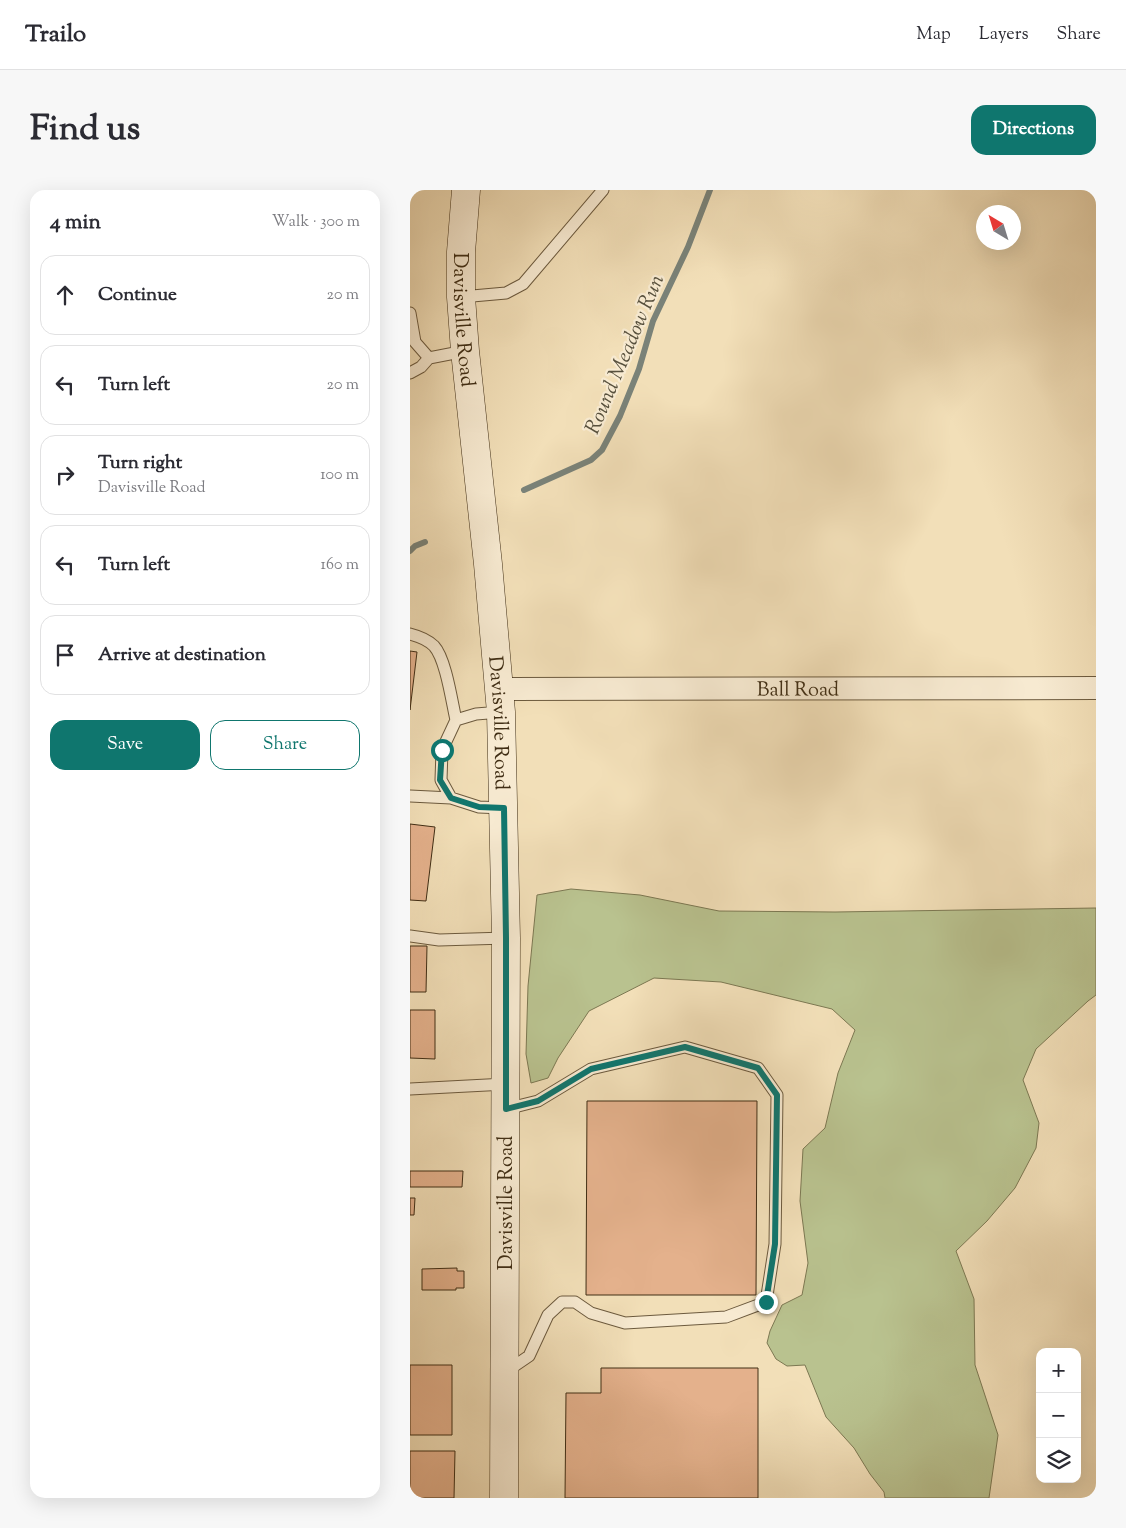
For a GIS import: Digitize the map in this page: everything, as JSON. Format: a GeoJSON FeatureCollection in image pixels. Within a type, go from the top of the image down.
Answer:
{"type":"FeatureCollection","features":[{"type":"Feature","properties":{"kind":"street","name":"Davisville Road"},"geometry":{"type":"LineString","coordinates":[[466,190],[461,252],[461,296],[501,700],[506,938],[504,1498]]}},
{"type":"Feature","properties":{"kind":"street","name":"Ball Road"},"geometry":{"type":"LineString","coordinates":[[501,700],[1096,688]]}},
{"type":"Feature","properties":{"kind":"lane"},"geometry":{"type":"LineString","coordinates":[[461,296],[506,292],[523,284],[603,190]]}},
{"type":"Feature","properties":{"kind":"lane"},"geometry":{"type":"LineString","coordinates":[[410,312],[415,342],[429,358]]}},
{"type":"Feature","properties":{"kind":"lane"},"geometry":{"type":"LineString","coordinates":[[410,373],[429,358],[465,351]]}},
{"type":"Feature","properties":{"kind":"lane"},"geometry":{"type":"LineString","coordinates":[[410,634],[421,637],[434,646],[441,658],[456,720],[442,750],[440,780],[451,798]]}},
{"type":"Feature","properties":{"kind":"lane"},"geometry":{"type":"LineString","coordinates":[[456,720],[476,714],[501,700]]}},
{"type":"Feature","properties":{"kind":"lane"},"geometry":{"type":"LineString","coordinates":[[410,796],[451,798],[479,807],[504,808]]}},
{"type":"Feature","properties":{"kind":"lane"},"geometry":{"type":"LineString","coordinates":[[410,936],[439,940],[506,938]]}},
{"type":"Feature","properties":{"kind":"lane"},"geometry":{"type":"LineString","coordinates":[[410,1089],[538,1101],[591,1069],[685,1047],[758,1068],[777,1095],[775,1244],[766,1302],[726,1317],[625,1323],[591,1313],[575,1302],[562,1302],[548,1315],[529,1356],[504,1372]]}},
{"type":"Feature","properties":{"kind":"green space"},"geometry":{"type":"Polygon","coordinates":[[[571,889],[640,895],[719,911],[835,912],[1096,908],[1096,995],[1036,1049],[1023,1080],[1039,1123],[1036,1148],[1015,1188],[987,1221],[956,1251],[974,1299],[975,1365],[998,1435],[989,1498],[885,1498],[884,1492],[854,1448],[826,1417],[805,1365],[787,1366],[776,1359],[767,1343],[770,1331],[782,1305],[802,1295],[808,1263],[800,1201],[803,1149],[825,1128],[838,1073],[855,1030],[832,1009],[721,982],[654,978],[589,1011],[558,1058],[548,1078],[531,1083],[526,1054],[528,986],[537,895],[571,889]]]}},
{"type":"Feature","properties":{"kind":"building"},"geometry":{"type":"Polygon","coordinates":[[[410,651],[417,652],[410,710],[410,651]]]}},
{"type":"Feature","properties":{"kind":"building"},"geometry":{"type":"Polygon","coordinates":[[[410,824],[435,827],[426,901],[410,900],[410,824]]]}},
{"type":"Feature","properties":{"kind":"building"},"geometry":{"type":"Polygon","coordinates":[[[410,946],[427,946],[426,992],[410,992],[410,946]]]}},
{"type":"Feature","properties":{"kind":"building"},"geometry":{"type":"Polygon","coordinates":[[[410,1010],[435,1010],[435,1059],[410,1058],[410,1010]]]}},
{"type":"Feature","properties":{"kind":"building"},"geometry":{"type":"Polygon","coordinates":[[[587,1101],[757,1101],[756,1295],[586,1295],[587,1101]]]}},
{"type":"Feature","properties":{"kind":"building"},"geometry":{"type":"Polygon","coordinates":[[[410,1171],[463,1171],[462,1187],[410,1187],[410,1171]]]}},
{"type":"Feature","properties":{"kind":"building"},"geometry":{"type":"Polygon","coordinates":[[[410,1198],[415,1198],[414,1215],[410,1215],[410,1198]]]}},
{"type":"Feature","properties":{"kind":"building"},"geometry":{"type":"Polygon","coordinates":[[[457,1268],[457,1271],[464,1271],[464,1288],[456,1288],[456,1290],[422,1290],[422,1269],[457,1268]]]}},
{"type":"Feature","properties":{"kind":"building"},"geometry":{"type":"Polygon","coordinates":[[[410,1365],[452,1365],[452,1435],[410,1435],[410,1365]]]}},
{"type":"Feature","properties":{"kind":"building"},"geometry":{"type":"Polygon","coordinates":[[[601,1368],[758,1368],[758,1498],[565,1498],[566,1393],[601,1393],[601,1368]]]}},
{"type":"Feature","properties":{"kind":"building"},"geometry":{"type":"Polygon","coordinates":[[[410,1451],[455,1451],[454,1498],[410,1498],[410,1451]]]}},
{"type":"Feature","properties":{"kind":"waterway","name":"Round Meadow Run"},"geometry":{"type":"LineString","coordinates":[[524,490],[591,460],[602,450],[620,416],[639,369],[653,321],[688,247],[710,190]]}},
{"type":"Feature","properties":{"kind":"waterway","name":"Round Meadow Run"},"geometry":{"type":"LineString","coordinates":[[410,551],[415,546],[425,542]]}},
{"type":"Feature","properties":{"kind":"route"},"geometry":{"type":"LineString","coordinates":[[442,750],[440,780],[451,798],[479,807],[504,808],[506,1109],[538,1101],[591,1069],[685,1047],[758,1068],[777,1095],[775,1244],[766,1302]]}}]}
